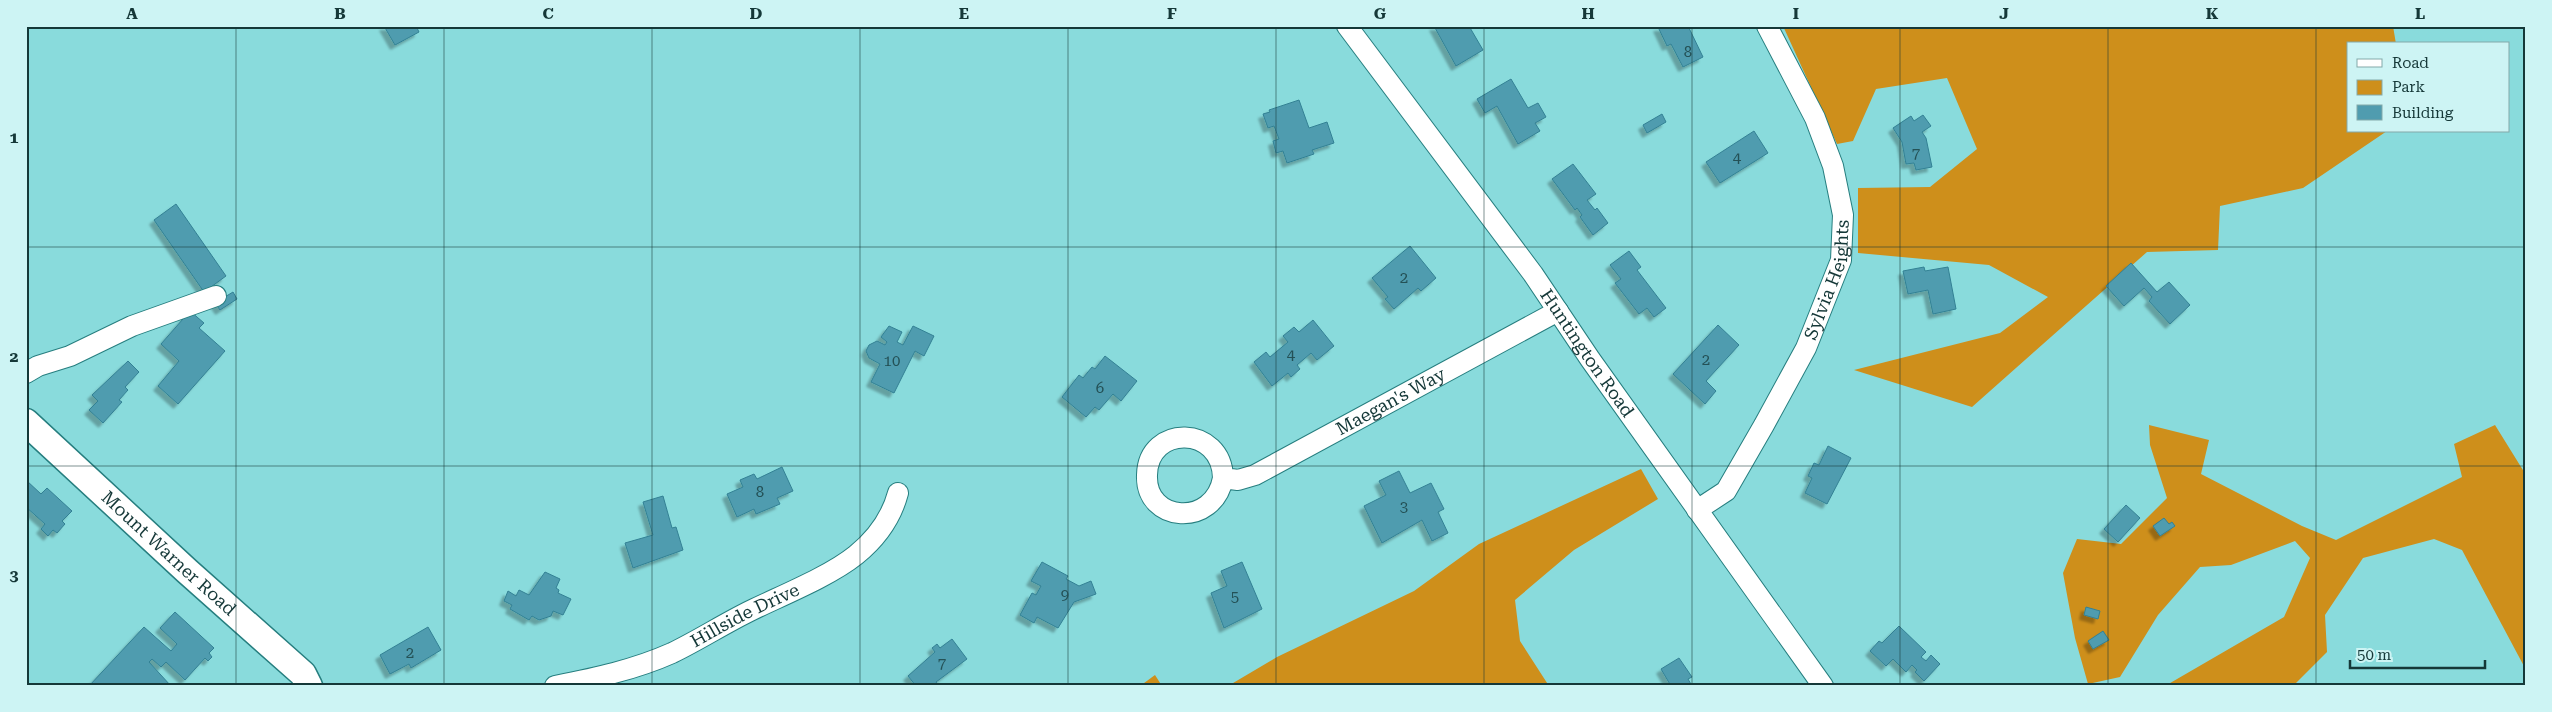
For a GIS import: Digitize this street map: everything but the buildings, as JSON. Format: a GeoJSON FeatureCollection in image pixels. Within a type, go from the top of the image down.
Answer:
{"type":"FeatureCollection","features":[{"type":"Feature","properties":{"kind":"main road","name":"Mount Warner Road"},"geometry":{"type":"LineString","coordinates":[[26,422],[309,682]]}},
{"type":"Feature","properties":{"kind":"street","name":"Huntington Road"},"geometry":{"type":"LineString","coordinates":[[1347,26],[1489,213],[1822,686]]}},
{"type":"Feature","properties":{"kind":"street","name":"Sylvia Heights"},"geometry":{"type":"LineString","coordinates":[[1697,510],[1726,491],[1760,434],[1806,348],[1841,260],[1843,215],[1834,166],[1814,118],[1767,26]]}},
{"type":"Feature","properties":{"kind":"street"},"geometry":{"type":"LineString","coordinates":[[26,373],[38,366],[70,356],[132,326],[216,296]]}},
{"type":"Feature","properties":{"kind":"street","name":"Maegan's Way"},"geometry":{"type":"LineString","coordinates":[[1223,478],[1238,480],[1255,475],[1558,311]]}},
{"type":"Feature","properties":{"kind":"street","name":"Hillside Drive"},"geometry":{"type":"LineString","coordinates":[[555,686],[635,667],[673,652],[726,622],[799,588],[855,555],[878,534],[892,514],[898,493]]}},
{"type":"Feature","properties":{"kind":"green space"},"geometry":{"type":"Polygon","coordinates":[[[1783,26],[2393,26],[2396,42],[2347,42],[2347,132],[2386,132],[2303,188],[2220,206],[2218,250],[2147,252],[1972,407],[1854,370],[2000,333],[2048,297],[1989,265],[1858,253],[1858,188],[1930,187],[1977,149],[1947,78],[1876,89],[1853,141],[1837,144],[1783,26]]]}},
{"type":"Feature","properties":{"kind":"green space"},"geometry":{"type":"Polygon","coordinates":[[[2149,425],[2209,440],[2201,474],[2302,526],[2336,540],[2462,477],[2454,444],[2495,425],[2526,475],[2526,670],[2462,550],[2434,539],[2363,558],[2325,615],[2327,652],[2293,686],[2165,686],[2284,617],[2310,558],[2295,541],[2231,565],[2200,567],[2158,615],[2120,677],[2088,684],[2075,638],[2063,573],[2077,539],[2121,544],[2167,498],[2150,445],[2149,425]]]}},
{"type":"Feature","properties":{"kind":"green space"},"geometry":{"type":"Polygon","coordinates":[[[1641,469],[1658,499],[1574,550],[1515,600],[1520,641],[1549,686],[1228,686],[1277,657],[1414,591],[1479,544],[1641,469]]]}},
{"type":"Feature","properties":{"kind":"green space"},"geometry":{"type":"Polygon","coordinates":[[[1155,675],[1162,686],[1140,686],[1155,675]]]}}]}
